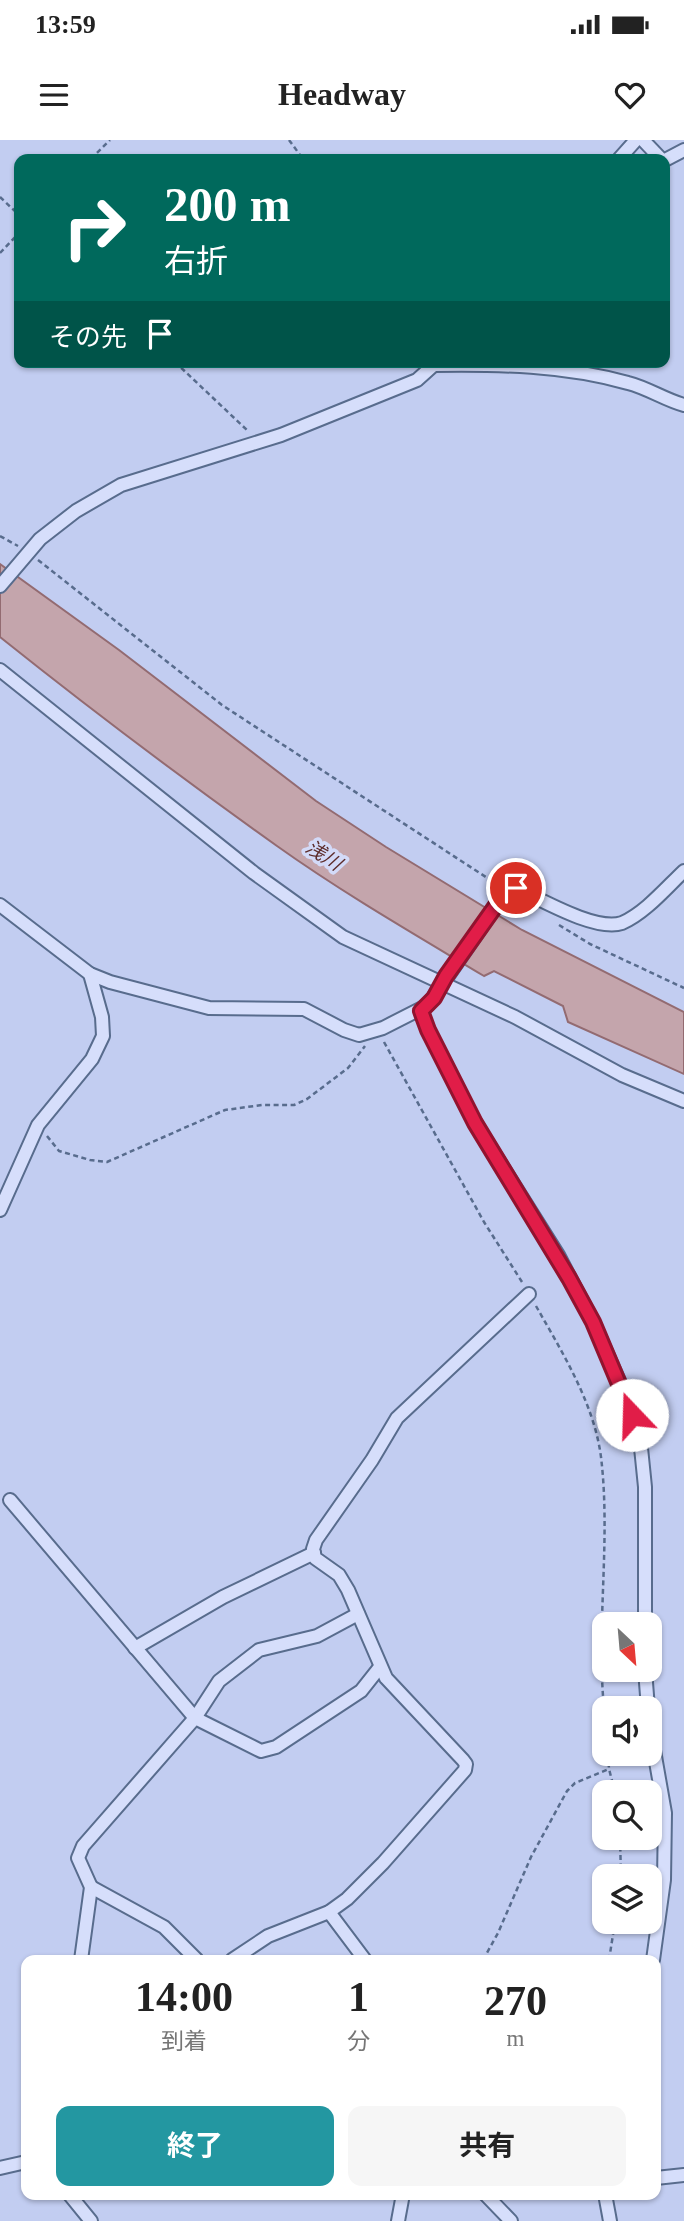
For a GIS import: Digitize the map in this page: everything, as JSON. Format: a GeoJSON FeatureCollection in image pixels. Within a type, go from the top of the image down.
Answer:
{"type":"FeatureCollection","features":[{"type":"Feature","properties":{"kind":"street"},"geometry":{"type":"LineString","coordinates":[[623,154],[636,140]]}},
{"type":"Feature","properties":{"kind":"street"},"geometry":{"type":"LineString","coordinates":[[643,140],[657,154]]}},
{"type":"Feature","properties":{"kind":"street"},"geometry":{"type":"LineString","coordinates":[[0,586],[40,539],[76,511],[121,485],[281,435],[417,380],[430,368]]}},
{"type":"Feature","properties":{"kind":"street"},"geometry":{"type":"LineString","coordinates":[[546,368],[594,374],[631,383],[684,405]]}},
{"type":"Feature","properties":{"kind":"street"},"geometry":{"type":"LineString","coordinates":[[0,670],[254,873],[343,937],[445,979],[622,1074],[684,1101]]}},
{"type":"Feature","properties":{"kind":"street"},"geometry":{"type":"LineString","coordinates":[[0,905],[90,974],[110,982],[209,1008],[304,1009],[359,1035],[374,1032],[421,1011],[434,998],[503,896],[516,888],[580,917],[605,925],[620,923],[632,917],[684,871]]}},
{"type":"Feature","properties":{"kind":"street"},"geometry":{"type":"LineString","coordinates":[[0,1210],[38,1125],[92,1059],[103,1036],[102,1017],[90,974]]}},
{"type":"Feature","properties":{"kind":"street"},"geometry":{"type":"LineString","coordinates":[[421,1011],[475,1123],[564,1266],[593,1322],[628,1404],[640,1438],[645,1487],[645,1612]]}},
{"type":"Feature","properties":{"kind":"street"},"geometry":{"type":"LineString","coordinates":[[240,1955],[268,1936],[329,1912],[347,1899],[459,1779],[466,1764],[386,1678],[339,1575],[315,1558],[313,1549],[316,1540],[372,1460],[397,1418],[529,1294]]}},
{"type":"Feature","properties":{"kind":"street"},"geometry":{"type":"LineString","coordinates":[[10,1500],[195,1718],[261,1751],[276,1747],[361,1691],[380,1668]]}},
{"type":"Feature","properties":{"kind":"street"},"geometry":{"type":"LineString","coordinates":[[135,1648],[223,1597],[314,1553]]}},
{"type":"Feature","properties":{"kind":"street"},"geometry":{"type":"LineString","coordinates":[[82,1955],[91,1887],[78,1858],[83,1846],[195,1718],[219,1681],[259,1650],[317,1636],[358,1614]]}},
{"type":"Feature","properties":{"kind":"street"},"geometry":{"type":"LineString","coordinates":[[654,1955],[664,1880],[665,1813],[657,1766]]}},
{"type":"Feature","properties":{"kind":"street"},"geometry":{"type":"LineString","coordinates":[[91,1887],[164,1927],[192,1955]]}},
{"type":"Feature","properties":{"kind":"street"},"geometry":{"type":"LineString","coordinates":[[329,1912],[361,1955]]}},
{"type":"Feature","properties":{"kind":"street"},"geometry":{"type":"LineString","coordinates":[[0,2168],[21,2163]]}},
{"type":"Feature","properties":{"kind":"street"},"geometry":{"type":"LineString","coordinates":[[661,2177],[684,2175]]}},
{"type":"Feature","properties":{"kind":"street"},"geometry":{"type":"LineString","coordinates":[[74,2200],[91,2221]]}},
{"type":"Feature","properties":{"kind":"street"},"geometry":{"type":"LineString","coordinates":[[398,2221],[402,2200]]}},
{"type":"Feature","properties":{"kind":"street"},"geometry":{"type":"LineString","coordinates":[[491,2200],[511,2221]]}},
{"type":"Feature","properties":{"kind":"street"},"geometry":{"type":"LineString","coordinates":[[606,2200],[610,2221]]}},
{"type":"Feature","properties":{"kind":"path"},"geometry":{"type":"LineString","coordinates":[[96,154],[110,140]]}},
{"type":"Feature","properties":{"kind":"path"},"geometry":{"type":"LineString","coordinates":[[0,197],[14,210]]}},
{"type":"Feature","properties":{"kind":"path"},"geometry":{"type":"LineString","coordinates":[[0,253],[14,238]]}},
{"type":"Feature","properties":{"kind":"path"},"geometry":{"type":"LineString","coordinates":[[181,368],[258,441]]}},
{"type":"Feature","properties":{"kind":"path"},"geometry":{"type":"LineString","coordinates":[[0,536],[222,705],[503,896]]}},
{"type":"Feature","properties":{"kind":"path"},"geometry":{"type":"LineString","coordinates":[[550,920],[590,944],[684,988]]}},
{"type":"Feature","properties":{"kind":"path"},"geometry":{"type":"LineString","coordinates":[[38,1125],[59,1151],[107,1162],[225,1110],[262,1105],[293,1105],[307,1099],[348,1068],[362,1053],[374,1032]]}},
{"type":"Feature","properties":{"kind":"path"},"geometry":{"type":"LineString","coordinates":[[374,1032],[529,1294],[578,1387],[593,1422],[601,1456],[603,1696]]}},
{"type":"Feature","properties":{"kind":"path"},"geometry":{"type":"LineString","coordinates":[[609,1766],[612,1780]]}},
{"type":"Feature","properties":{"kind":"path"},"geometry":{"type":"LineString","coordinates":[[486,1955],[531,1857],[567,1791],[575,1783],[609,1769]]}},
{"type":"Feature","properties":{"kind":"path"},"geometry":{"type":"LineString","coordinates":[[609,1955],[613,1934]]}},
{"type":"Feature","properties":{"kind":"water","name":"浅川"},"geometry":{"type":"Polygon","coordinates":[[[0,564],[119,650],[316,801],[386,847],[522,930],[684,1012],[684,1074],[568,1022],[563,1006],[494,971],[484,976],[327,880],[172,769],[0,637],[0,564]]]}},
{"type":"Feature","properties":{"kind":"route"},"geometry":{"type":"LineString","coordinates":[[516,888],[507,890],[446,976],[434,998],[421,1011],[475,1123],[558,1255],[593,1322],[632,1415]]}}]}
